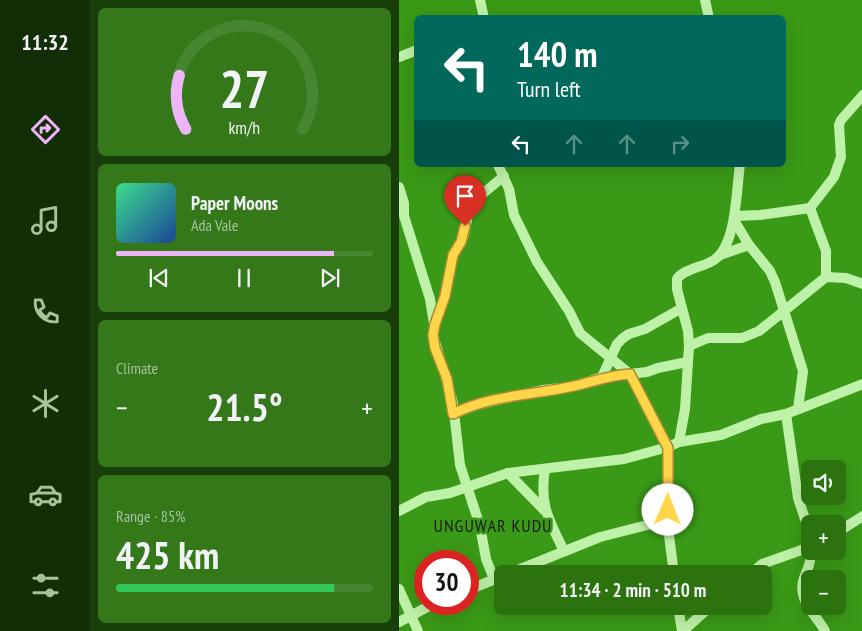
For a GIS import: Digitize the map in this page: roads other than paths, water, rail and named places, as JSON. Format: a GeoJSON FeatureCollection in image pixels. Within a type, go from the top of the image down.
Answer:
{"type":"FeatureCollection","features":[{"type":"Feature","properties":{"kind":"street"},"geometry":{"type":"LineString","coordinates":[[480,0],[483,15]]}},
{"type":"Feature","properties":{"kind":"street"},"geometry":{"type":"LineString","coordinates":[[705,0],[708,15]]}},
{"type":"Feature","properties":{"kind":"street"},"geometry":{"type":"LineString","coordinates":[[399,57],[414,51]]}},
{"type":"Feature","properties":{"kind":"street"},"geometry":{"type":"LineString","coordinates":[[735,218],[810,208],[834,177],[841,157],[839,125],[862,95]]}},
{"type":"Feature","properties":{"kind":"street"},"geometry":{"type":"LineString","coordinates":[[499,167],[504,176],[514,215],[537,262],[569,311],[580,333],[630,374],[668,448],[667,520],[673,565]]}},
{"type":"Feature","properties":{"kind":"street"},"geometry":{"type":"LineString","coordinates":[[719,255],[733,228],[740,167]]}},
{"type":"Feature","properties":{"kind":"street"},"geometry":{"type":"LineString","coordinates":[[494,572],[485,559],[480,526],[460,465],[447,379],[435,348],[433,335],[445,296],[453,255],[464,235],[468,215],[480,196],[504,176]]}},
{"type":"Feature","properties":{"kind":"street"},"geometry":{"type":"LineString","coordinates":[[399,188],[404,203],[404,216],[430,299],[435,324]]}},
{"type":"Feature","properties":{"kind":"street"},"geometry":{"type":"LineString","coordinates":[[810,208],[826,251],[826,277]]}},
{"type":"Feature","properties":{"kind":"street"},"geometry":{"type":"LineString","coordinates":[[735,218],[749,245],[770,271],[803,371],[798,409]]}},
{"type":"Feature","properties":{"kind":"street"},"geometry":{"type":"LineString","coordinates":[[679,442],[685,409],[689,346],[677,289],[679,276],[705,265],[719,255],[749,245]]}},
{"type":"Feature","properties":{"kind":"street"},"geometry":{"type":"LineString","coordinates":[[689,346],[708,338],[743,338],[750,335],[769,324],[826,277],[846,278],[862,284]]}},
{"type":"Feature","properties":{"kind":"street"},"geometry":{"type":"LineString","coordinates":[[602,377],[617,344],[629,334],[645,329],[682,308]]}},
{"type":"Feature","properties":{"kind":"street"},"geometry":{"type":"LineString","coordinates":[[453,414],[486,403],[541,390],[584,384],[602,377],[630,374],[687,362]]}},
{"type":"Feature","properties":{"kind":"street"},"geometry":{"type":"LineString","coordinates":[[399,511],[427,497],[450,493],[508,473],[624,458],[668,448],[679,442],[721,435],[761,420],[786,414],[862,384]]}},
{"type":"Feature","properties":{"kind":"street"},"geometry":{"type":"LineString","coordinates":[[786,414],[799,498],[804,515]]}},
{"type":"Feature","properties":{"kind":"street"},"geometry":{"type":"LineString","coordinates":[[545,469],[542,493],[546,512],[564,550]]}},
{"type":"Feature","properties":{"kind":"street"},"geometry":{"type":"LineString","coordinates":[[508,473],[546,512]]}},
{"type":"Feature","properties":{"kind":"street"},"geometry":{"type":"LineString","coordinates":[[846,527],[862,516]]}},
{"type":"Feature","properties":{"kind":"street"},"geometry":{"type":"LineString","coordinates":[[529,565],[600,537],[667,520]]}},
{"type":"Feature","properties":{"kind":"street"},"geometry":{"type":"LineString","coordinates":[[761,565],[801,551]]}},
{"type":"Feature","properties":{"kind":"street"},"geometry":{"type":"LineString","coordinates":[[811,560],[804,578],[803,594],[805,603],[819,620],[825,631]]}},
{"type":"Feature","properties":{"kind":"street"},"geometry":{"type":"LineString","coordinates":[[479,586],[494,580]]}},
{"type":"Feature","properties":{"kind":"street"},"geometry":{"type":"LineString","coordinates":[[399,588],[411,614],[415,629]]}},
{"type":"Feature","properties":{"kind":"street"},"geometry":{"type":"LineString","coordinates":[[399,622],[414,613]]}},
{"type":"Feature","properties":{"kind":"street"},"geometry":{"type":"LineString","coordinates":[[680,615],[683,631]]}},
{"type":"Feature","properties":{"kind":"street"},"geometry":{"type":"LineString","coordinates":[[683,631],[701,615]]}},
{"type":"Feature","properties":{"kind":"district","name":"UNGUWAR KUDU"},"geometry":{"type":"Point","coordinates":[493,525]}}]}
